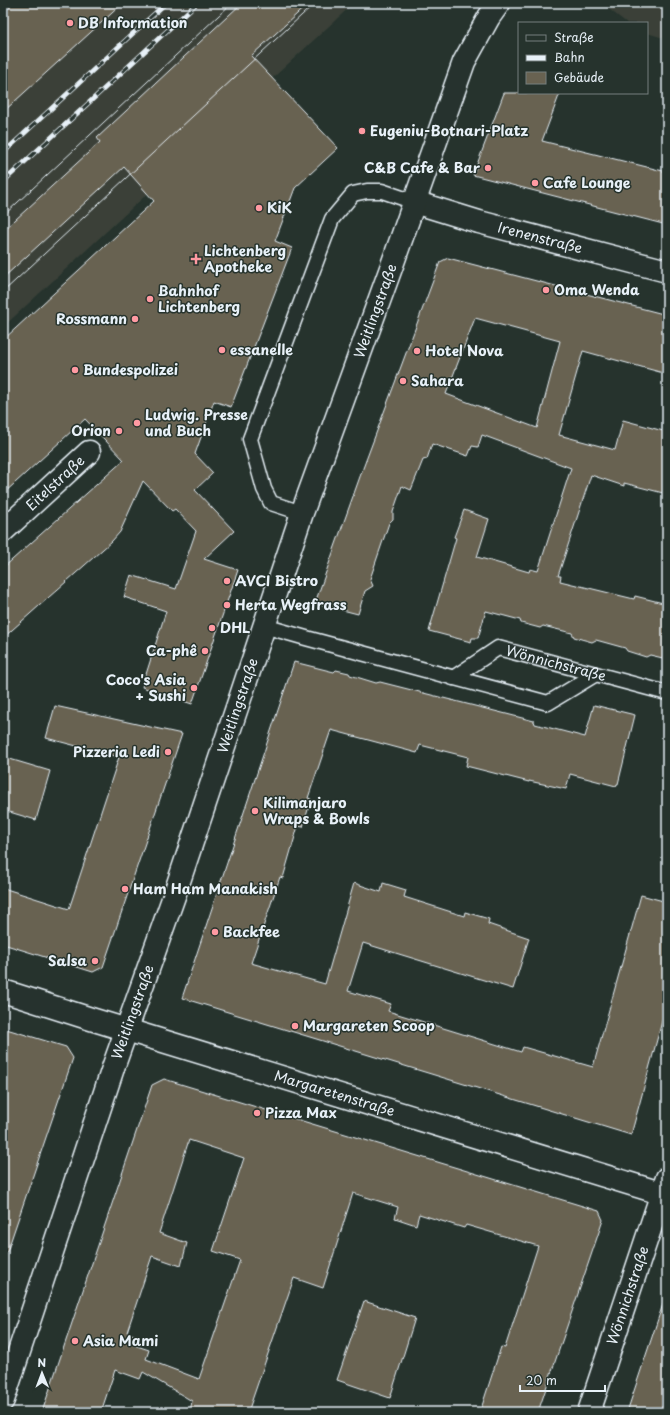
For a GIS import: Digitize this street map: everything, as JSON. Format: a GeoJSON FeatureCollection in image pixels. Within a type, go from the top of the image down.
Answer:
{"type":"FeatureCollection","features":[{"type":"Feature","properties":{"kind":"street","name":"Weitlingstraße"},"geometry":{"type":"LineString","coordinates":[[3,1400],[126,1030],[174,896],[302,514],[464,62],[489,17],[499,3]]}},
{"type":"Feature","properties":{"kind":"street","name":"Irenenstraße"},"geometry":{"type":"LineString","coordinates":[[414,202],[479,222],[667,271]]}},
{"type":"Feature","properties":{"kind":"street","name":"Eitelstraße"},"geometry":{"type":"LineString","coordinates":[[3,531],[89,452]]}},
{"type":"Feature","properties":{"kind":"street","name":"Margaretenstraße"},"geometry":{"type":"LineString","coordinates":[[3,991],[126,1030],[666,1189]]}},
{"type":"Feature","properties":{"kind":"street","name":"Wönnichstraße"},"geometry":{"type":"LineString","coordinates":[[589,1412],[666,1189]]}},
{"type":"Feature","properties":{"kind":"lane"},"geometry":{"type":"LineString","coordinates":[[302,514],[271,503],[264,489],[250,439],[332,218],[353,194],[367,191],[382,191],[414,202]]}},
{"type":"Feature","properties":{"kind":"lane"},"geometry":{"type":"LineString","coordinates":[[264,626],[548,703],[596,674]]}},
{"type":"Feature","properties":{"kind":"lane","name":"Wönnichstraße"},"geometry":{"type":"LineString","coordinates":[[453,678],[498,648],[667,693]]}},
{"type":"Feature","properties":{"kind":"shaded area"},"geometry":{"type":"Polygon","coordinates":[[[3,3],[354,3],[3,327],[3,3]]]}},
{"type":"Feature","properties":{"kind":"shaded area"},"geometry":{"type":"Polygon","coordinates":[[[601,3],[667,3],[667,39],[648,33],[648,22],[626,22],[601,3]]]}},
{"type":"Feature","properties":{"kind":"building"},"geometry":{"type":"Polygon","coordinates":[[[3,3],[123,3],[3,112],[3,3]]]}},
{"type":"Feature","properties":{"kind":"building"},"geometry":{"type":"Polygon","coordinates":[[[242,3],[309,3],[251,56],[338,148],[295,188],[275,241],[292,248],[231,407],[214,401],[195,454],[213,473],[195,490],[234,531],[204,559],[238,570],[192,704],[142,687],[166,611],[124,597],[131,575],[176,589],[196,531],[175,509],[172,511],[143,481],[120,532],[112,541],[3,638],[3,568],[124,460],[85,419],[3,494],[3,340],[154,201],[124,167],[3,278],[3,231],[100,142],[97,138],[242,3]]]}},
{"type":"Feature","properties":{"kind":"building"},"geometry":{"type":"Polygon","coordinates":[[[504,93],[560,94],[542,141],[667,172],[667,225],[473,175],[504,93]]]}},
{"type":"Feature","properties":{"kind":"building"},"geometry":{"type":"Polygon","coordinates":[[[448,258],[667,315],[667,374],[583,351],[559,435],[615,450],[623,420],[667,432],[667,494],[624,483],[624,486],[591,475],[558,576],[561,576],[560,581],[634,599],[635,596],[667,604],[667,659],[650,655],[646,657],[627,651],[625,648],[596,640],[592,642],[574,637],[572,633],[543,626],[540,628],[521,623],[520,620],[486,611],[478,638],[472,638],[471,642],[429,631],[456,538],[454,537],[464,510],[489,519],[477,557],[529,572],[530,569],[538,571],[571,468],[482,435],[478,447],[472,446],[468,456],[432,444],[427,459],[423,460],[411,490],[402,486],[393,512],[393,519],[389,523],[370,579],[373,586],[365,591],[358,614],[315,603],[362,471],[440,262],[448,258]],[[475,318],[446,394],[537,428],[560,341],[475,318]]]}},
{"type":"Feature","properties":{"kind":"building"},"geometry":{"type":"Polygon","coordinates":[[[294,662],[334,672],[336,670],[349,673],[350,675],[376,683],[380,682],[534,721],[535,724],[585,737],[594,705],[635,715],[618,784],[616,786],[570,774],[566,789],[529,782],[466,766],[468,757],[420,745],[417,753],[331,730],[308,798],[311,799],[303,827],[298,826],[283,878],[280,877],[251,963],[325,984],[354,883],[381,892],[383,883],[406,890],[404,897],[464,916],[465,912],[489,919],[488,924],[529,938],[513,989],[363,943],[348,991],[391,1004],[388,1011],[521,1052],[523,1047],[593,1067],[641,895],[667,902],[667,1003],[631,1135],[182,998],[294,662]]]}},
{"type":"Feature","properties":{"kind":"building"},"geometry":{"type":"Polygon","coordinates":[[[55,706],[182,734],[103,967],[93,972],[3,944],[3,888],[69,909],[119,757],[46,738],[55,706]]]}},
{"type":"Feature","properties":{"kind":"building"},"geometry":{"type":"Polygon","coordinates":[[[3,757],[50,771],[36,820],[3,810],[3,757]]]}},
{"type":"Feature","properties":{"kind":"building"},"geometry":{"type":"Polygon","coordinates":[[[3,1028],[66,1047],[73,1058],[7,1252],[3,1251],[3,1028]]]}},
{"type":"Feature","properties":{"kind":"building"},"geometry":{"type":"Polygon","coordinates":[[[164,1079],[599,1211],[603,1220],[538,1412],[480,1412],[501,1347],[505,1348],[538,1246],[466,1225],[464,1228],[419,1214],[416,1225],[395,1218],[398,1207],[353,1193],[323,1288],[294,1278],[248,1412],[190,1412],[192,1401],[143,1372],[140,1379],[115,1370],[101,1412],[42,1412],[152,1085],[164,1079]],[[189,1140],[159,1233],[187,1243],[181,1266],[152,1256],[127,1332],[136,1336],[134,1345],[149,1350],[146,1359],[199,1379],[240,1260],[213,1251],[244,1158],[189,1140]]]}},
{"type":"Feature","properties":{"kind":"building"},"geometry":{"type":"Polygon","coordinates":[[[364,1301],[415,1318],[390,1398],[337,1380],[364,1301]]]}},
{"type":"Feature","properties":{"kind":"building"},"geometry":{"type":"Polygon","coordinates":[[[663,1304],[667,1305],[667,1412],[627,1412],[663,1304]]]}},
{"type":"Feature","properties":{"kind":"tram line"},"geometry":{"type":"LineString","coordinates":[[3,216],[232,3]]}},
{"type":"Feature","properties":{"kind":"tram line"},"geometry":{"type":"LineString","coordinates":[[3,292],[315,3]]}},
{"type":"Feature","properties":{"kind":"railway"},"geometry":{"type":"LineString","coordinates":[[3,10],[10,3]]}},
{"type":"Feature","properties":{"kind":"railway"},"geometry":{"type":"LineString","coordinates":[[3,153],[166,3]]}},
{"type":"Feature","properties":{"kind":"railway"},"geometry":{"type":"LineString","coordinates":[[3,182],[197,3]]}},
{"type":"Feature","properties":{"kind":"place","name":"DB Information"},"geometry":{"type":"Point","coordinates":[70,23]}},
{"type":"Feature","properties":{"kind":"place","name":"Eugeniu-Botnari-Platz"},"geometry":{"type":"Point","coordinates":[362,131]}},
{"type":"Feature","properties":{"kind":"place","name":"C&B Cafe & Bar"},"geometry":{"type":"Point","coordinates":[488,168]}},
{"type":"Feature","properties":{"kind":"place","name":"Cafe Lounge"},"geometry":{"type":"Point","coordinates":[535,183]}},
{"type":"Feature","properties":{"kind":"place","name":"KiK"},"geometry":{"type":"Point","coordinates":[259,208]}},
{"type":"Feature","properties":{"kind":"place","name":"Lichtenberg Apotheke"},"geometry":{"type":"Point","coordinates":[196,259]}},
{"type":"Feature","properties":{"kind":"place","name":"Oma Wenda"},"geometry":{"type":"Point","coordinates":[546,290]}},
{"type":"Feature","properties":{"kind":"place","name":"Bahnhof Lichtenberg"},"geometry":{"type":"Point","coordinates":[150,299]}},
{"type":"Feature","properties":{"kind":"place","name":"Rossmann"},"geometry":{"type":"Point","coordinates":[135,319]}},
{"type":"Feature","properties":{"kind":"place","name":"essanelle"},"geometry":{"type":"Point","coordinates":[222,350]}},
{"type":"Feature","properties":{"kind":"place","name":"Hotel Nova"},"geometry":{"type":"Point","coordinates":[417,351]}},
{"type":"Feature","properties":{"kind":"place","name":"Bundespolizei"},"geometry":{"type":"Point","coordinates":[75,370]}},
{"type":"Feature","properties":{"kind":"place","name":"Sahara"},"geometry":{"type":"Point","coordinates":[403,381]}},
{"type":"Feature","properties":{"kind":"place","name":"Ludwig. Presse und Buch"},"geometry":{"type":"Point","coordinates":[137,423]}},
{"type":"Feature","properties":{"kind":"place","name":"Orion"},"geometry":{"type":"Point","coordinates":[119,431]}},
{"type":"Feature","properties":{"kind":"place","name":"AVCI Bistro"},"geometry":{"type":"Point","coordinates":[227,581]}},
{"type":"Feature","properties":{"kind":"place","name":"Herta Wegfrass"},"geometry":{"type":"Point","coordinates":[227,605]}},
{"type":"Feature","properties":{"kind":"place","name":"DHL"},"geometry":{"type":"Point","coordinates":[212,628]}},
{"type":"Feature","properties":{"kind":"place","name":"Ca-phê"},"geometry":{"type":"Point","coordinates":[205,651]}},
{"type":"Feature","properties":{"kind":"place","name":"Coco's Asia + Sushi"},"geometry":{"type":"Point","coordinates":[194,688]}},
{"type":"Feature","properties":{"kind":"place","name":"Pizzeria Ledi"},"geometry":{"type":"Point","coordinates":[168,752]}},
{"type":"Feature","properties":{"kind":"place","name":"Kilimanjaro Wraps & Bowls"},"geometry":{"type":"Point","coordinates":[255,811]}},
{"type":"Feature","properties":{"kind":"place","name":"Ham Ham Manakish"},"geometry":{"type":"Point","coordinates":[125,889]}},
{"type":"Feature","properties":{"kind":"place","name":"Backfee"},"geometry":{"type":"Point","coordinates":[215,932]}},
{"type":"Feature","properties":{"kind":"place","name":"Salsa"},"geometry":{"type":"Point","coordinates":[95,961]}},
{"type":"Feature","properties":{"kind":"place","name":"Margareten Scoop"},"geometry":{"type":"Point","coordinates":[295,1026]}},
{"type":"Feature","properties":{"kind":"place","name":"Pizza Max"},"geometry":{"type":"Point","coordinates":[257,1113]}},
{"type":"Feature","properties":{"kind":"place","name":"Asia Mami"},"geometry":{"type":"Point","coordinates":[75,1341]}}]}
